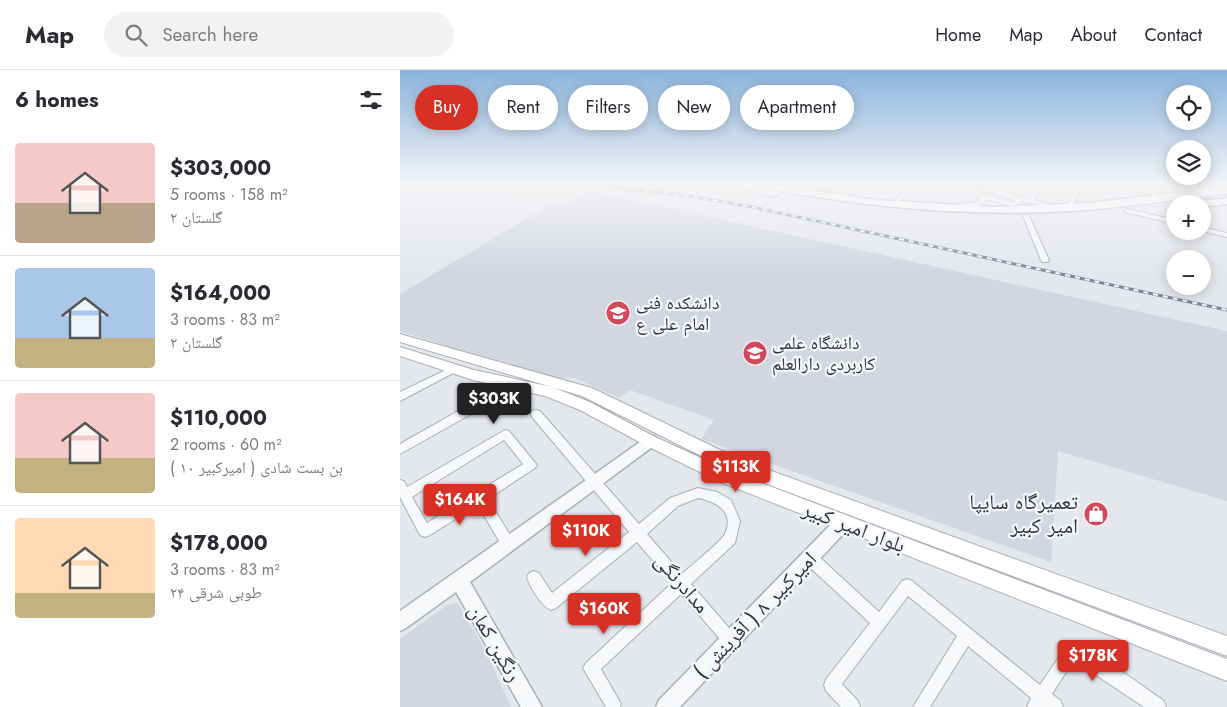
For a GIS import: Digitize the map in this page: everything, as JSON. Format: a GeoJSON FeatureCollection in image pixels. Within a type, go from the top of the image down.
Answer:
{"type":"FeatureCollection","features":[{"type":"Feature","properties":{"kind":"main road"},"geometry":{"type":"LineString","coordinates":[[970,215],[1052,215]]}},
{"type":"Feature","properties":{"kind":"main road","name":"بلوار امیر کبیر"},"geometry":{"type":"LineString","coordinates":[[400,338],[587,392],[735,465],[1227,646]]}},
{"type":"Feature","properties":{"kind":"main road","name":"بلوار امیر کبیر"},"geometry":{"type":"LineString","coordinates":[[400,351],[454,369],[546,391],[585,406],[650,441],[726,477],[1227,670]]}},
{"type":"Feature","properties":{"kind":"main road"},"geometry":{"type":"LineString","coordinates":[[1096,597],[1096,620]]}},
{"type":"Feature","properties":{"kind":"street"},"geometry":{"type":"LineString","coordinates":[[1143,215],[1166,220]]}},
{"type":"Feature","properties":{"kind":"street"},"geometry":{"type":"LineString","coordinates":[[1026,216],[1045,260]]}},
{"type":"Feature","properties":{"kind":"street"},"geometry":{"type":"LineString","coordinates":[[1211,231],[1227,235]]}},
{"type":"Feature","properties":{"kind":"street"},"geometry":{"type":"LineString","coordinates":[[400,397],[454,369]]}},
{"type":"Feature","properties":{"kind":"street"},"geometry":{"type":"LineString","coordinates":[[400,449],[485,401],[507,383]]}},
{"type":"Feature","properties":{"kind":"street","name":"مدادرنگی"},"geometry":{"type":"LineString","coordinates":[[536,414],[638,533],[683,582],[730,640]]}},
{"type":"Feature","properties":{"kind":"street"},"geometry":{"type":"LineString","coordinates":[[505,434],[531,466],[425,532],[403,490],[505,434]]}},
{"type":"Feature","properties":{"kind":"street"},"geometry":{"type":"LineString","coordinates":[[400,622],[650,441]]}},
{"type":"Feature","properties":{"kind":"street"},"geometry":{"type":"LineString","coordinates":[[534,578],[552,603],[674,502],[698,493],[713,496],[727,504],[734,521],[730,539],[591,668],[613,704]]}},
{"type":"Feature","properties":{"kind":"street"},"geometry":{"type":"LineString","coordinates":[[480,497],[508,544]]}},
{"type":"Feature","properties":{"kind":"street","name":"امیرکبیر ۸ ( آفرینش )"},"geometry":{"type":"LineString","coordinates":[[666,707],[844,523]]}},
{"type":"Feature","properties":{"kind":"street"},"geometry":{"type":"LineString","coordinates":[[810,558],[879,622]]}},
{"type":"Feature","properties":{"kind":"street","name":"رنگین کمان"},"geometry":{"type":"LineString","coordinates":[[459,580],[532,707]]}},
{"type":"Feature","properties":{"kind":"street"},"geometry":{"type":"LineString","coordinates":[[852,707],[832,685],[908,586],[1038,701],[1055,707]]}},
{"type":"Feature","properties":{"kind":"street"},"geometry":{"type":"LineString","coordinates":[[921,707],[966,636]]}},
{"type":"Feature","properties":{"kind":"street"},"geometry":{"type":"LineString","coordinates":[[1038,701],[1064,662],[1076,660],[1097,666],[1158,707]]}},
{"type":"Feature","properties":{"kind":"shaded area"},"geometry":{"type":"Polygon","coordinates":[[[534,215],[700,215],[1227,331],[1227,501],[1058,451],[1051,562],[701,439],[714,420],[630,390],[619,398],[574,378],[557,378],[517,369],[400,331],[400,294],[534,215]]]}},
{"type":"Feature","properties":{"kind":"shaded area"},"geometry":{"type":"Polygon","coordinates":[[[458,603],[486,652],[511,707],[400,707],[400,639],[447,605],[458,603]]]}},
{"type":"Feature","properties":{"kind":"railway"},"geometry":{"type":"LineString","coordinates":[[788,215],[1227,310]]}},
{"type":"Feature","properties":{"kind":"place","name":"دانشکده فنی امام علی ع"},"geometry":{"type":"Point","coordinates":[618,313]}},
{"type":"Feature","properties":{"kind":"place","name":"دانشگاه علمی کاربردی دارالعلم"},"geometry":{"type":"Point","coordinates":[755,353]}},
{"type":"Feature","properties":{"kind":"place","name":"تعمیرگاه سایپا امیر کبیر"},"geometry":{"type":"Point","coordinates":[1096,514]}}]}
